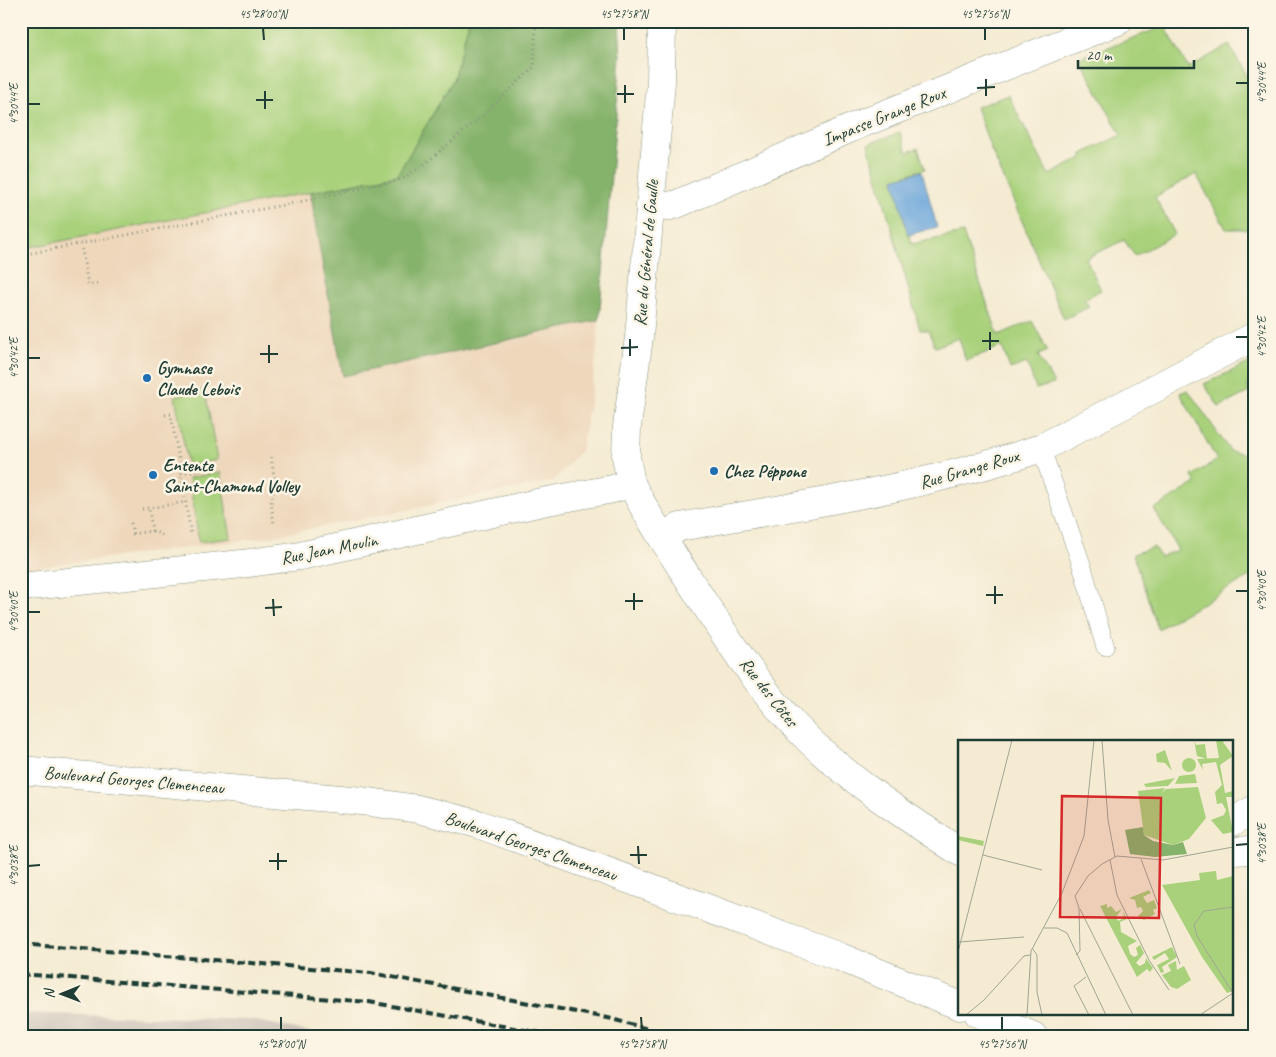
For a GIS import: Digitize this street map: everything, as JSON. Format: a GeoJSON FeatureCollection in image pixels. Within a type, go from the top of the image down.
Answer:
{"type":"FeatureCollection","features":[{"type":"Feature","properties":{"kind":"street","name":"Rue du Général de Gaulle"},"geometry":{"type":"LineString","coordinates":[[632,484],[626,457],[627,427],[639,337],[661,82],[662,21]]}},
{"type":"Feature","properties":{"kind":"street","name":"Impasse Grange Roux"},"geometry":{"type":"LineString","coordinates":[[650,205],[670,206],[677,204],[864,123],[1118,21]]}},
{"type":"Feature","properties":{"kind":"street","name":"Rue Grange Roux"},"geometry":{"type":"LineString","coordinates":[[662,536],[680,526],[944,478],[1040,448],[1255,336]]}},
{"type":"Feature","properties":{"kind":"street","name":"Rue des Côtes"},"geometry":{"type":"LineString","coordinates":[[632,484],[662,536],[714,618],[776,704],[797,728],[840,767],[958,851]]}},
{"type":"Feature","properties":{"kind":"street","name":"Rue Jean Moulin"},"geometry":{"type":"LineString","coordinates":[[21,587],[300,556],[632,484]]}},
{"type":"Feature","properties":{"kind":"street","name":"Boulevard Georges Clemenceau"},"geometry":{"type":"LineString","coordinates":[[21,770],[362,801],[418,809],[478,824],[840,957],[958,1005]]}},
{"type":"Feature","properties":{"kind":"street"},"geometry":{"type":"LineString","coordinates":[[1234,821],[1255,809]]}},
{"type":"Feature","properties":{"kind":"street"},"geometry":{"type":"LineString","coordinates":[[1234,851],[1255,850]]}},
{"type":"Feature","properties":{"kind":"street"},"geometry":{"type":"LineString","coordinates":[[980,1014],[1033,1036]]}},
{"type":"Feature","properties":{"kind":"lane"},"geometry":{"type":"LineString","coordinates":[[1040,448],[1082,566],[1105,646]]}},
{"type":"Feature","properties":{"kind":"path"},"geometry":{"type":"LineString","coordinates":[[21,255],[294,203],[402,179],[421,167],[482,116],[534,67],[536,21]]}},
{"type":"Feature","properties":{"kind":"path"},"geometry":{"type":"LineString","coordinates":[[81,244],[88,285],[101,283]]}},
{"type":"Feature","properties":{"kind":"path"},"geometry":{"type":"LineString","coordinates":[[165,415],[171,414],[195,569]]}},
{"type":"Feature","properties":{"kind":"path"},"geometry":{"type":"LineString","coordinates":[[271,457],[275,482],[271,503],[275,532]]}},
{"type":"Feature","properties":{"kind":"path"},"geometry":{"type":"LineString","coordinates":[[181,473],[218,466]]}},
{"type":"Feature","properties":{"kind":"path"},"geometry":{"type":"LineString","coordinates":[[142,509],[186,502]]}},
{"type":"Feature","properties":{"kind":"path"},"geometry":{"type":"LineString","coordinates":[[132,534],[152,531],[150,508]]}},
{"type":"Feature","properties":{"kind":"path"},"geometry":{"type":"LineString","coordinates":[[131,523],[134,542]]}},
{"type":"Feature","properties":{"kind":"shaded area"},"geometry":{"type":"Polygon","coordinates":[[[21,21],[619,21],[621,56],[596,358],[581,450],[554,481],[269,537],[21,569],[21,21]]]}},
{"type":"Feature","properties":{"kind":"shaded area"},"geometry":{"type":"Polygon","coordinates":[[[21,1013],[252,1020],[330,1036],[21,1036],[21,1013]]]}},
{"type":"Feature","properties":{"kind":"green space"},"geometry":{"type":"Polygon","coordinates":[[[21,21],[469,21],[453,80],[397,175],[21,249],[21,21]]]}},
{"type":"Feature","properties":{"kind":"green space"},"geometry":{"type":"Polygon","coordinates":[[[469,21],[619,21],[621,56],[599,320],[343,376],[311,192],[397,175],[453,80],[469,21]]]}},
{"type":"Feature","properties":{"kind":"green space"},"geometry":{"type":"Polygon","coordinates":[[[1165,26],[1188,68],[1229,45],[1255,89],[1254,229],[1226,229],[1196,174],[1155,197],[1175,234],[1135,256],[1124,240],[1086,258],[1101,290],[1085,299],[1089,307],[1064,319],[991,149],[976,107],[1008,95],[1049,175],[1082,158],[1082,154],[1121,135],[1079,58],[1165,26]]]}},
{"type":"Feature","properties":{"kind":"green space"},"geometry":{"type":"Polygon","coordinates":[[[900,132],[907,152],[918,148],[925,169],[894,179],[912,244],[963,233],[998,335],[1032,321],[1048,351],[1038,355],[1054,384],[1036,389],[1027,363],[1010,369],[1002,346],[966,361],[959,338],[935,347],[928,330],[920,330],[868,144],[900,132]]]}},
{"type":"Feature","properties":{"kind":"green space"},"geometry":{"type":"Polygon","coordinates":[[[1255,360],[1255,382],[1247,386],[1249,392],[1219,407],[1204,384],[1255,360]]]}},
{"type":"Feature","properties":{"kind":"green space"},"geometry":{"type":"Polygon","coordinates":[[[205,390],[217,460],[188,466],[175,396],[205,390]]]}},
{"type":"Feature","properties":{"kind":"green space"},"geometry":{"type":"Polygon","coordinates":[[[1188,390],[1230,451],[1255,456],[1255,573],[1158,629],[1133,554],[1154,547],[1160,557],[1178,550],[1154,509],[1196,483],[1192,476],[1217,460],[1180,393],[1188,390]]]}},
{"type":"Feature","properties":{"kind":"green space"},"geometry":{"type":"Polygon","coordinates":[[[220,472],[231,538],[199,542],[189,478],[220,472]]]}},
{"type":"Feature","properties":{"kind":"water"},"geometry":{"type":"Polygon","coordinates":[[[922,171],[937,227],[908,235],[894,179],[922,171]]]}},
{"type":"Feature","properties":{"kind":"railway"},"geometry":{"type":"LineString","coordinates":[[21,944],[371,973],[608,1018],[674,1036]]}},
{"type":"Feature","properties":{"kind":"railway"},"geometry":{"type":"LineString","coordinates":[[21,974],[369,1002],[558,1036]]}},
{"type":"Feature","properties":{"kind":"place","name":"Gymnase Claude Lebois"},"geometry":{"type":"Point","coordinates":[147,378]}},
{"type":"Feature","properties":{"kind":"place","name":"Chez Péppone"},"geometry":{"type":"Point","coordinates":[714,471]}},
{"type":"Feature","properties":{"kind":"place","name":"Entente Saint-Chamond Volley"},"geometry":{"type":"Point","coordinates":[153,475]}}]}
